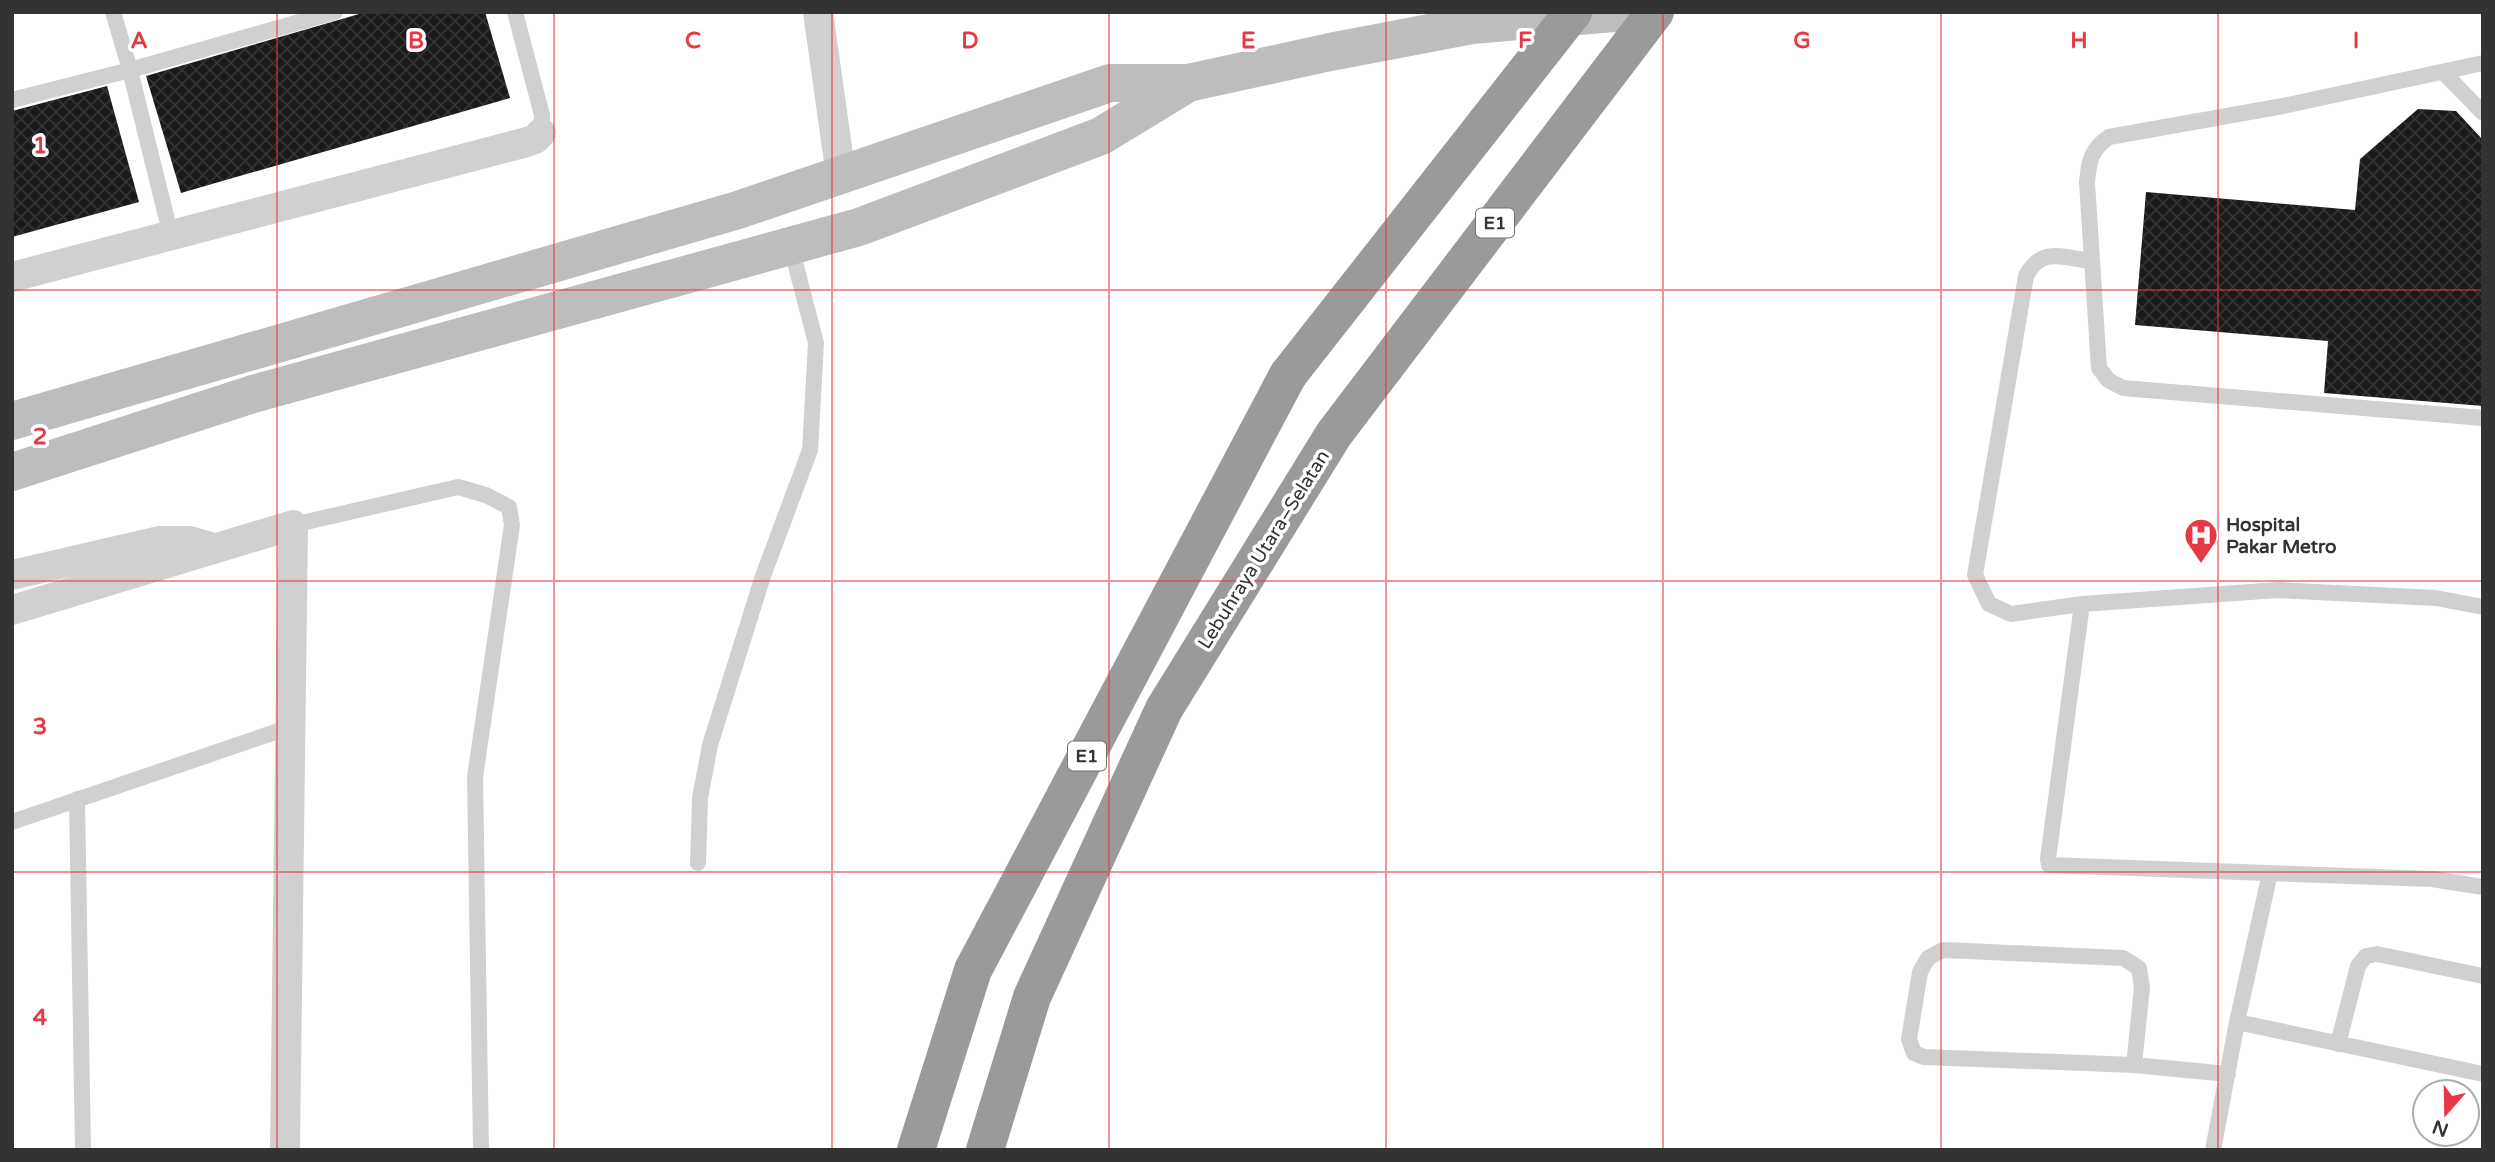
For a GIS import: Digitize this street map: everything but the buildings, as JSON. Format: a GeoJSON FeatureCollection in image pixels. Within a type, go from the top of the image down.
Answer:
{"type":"FeatureCollection","features":[{"type":"Feature","properties":{"kind":"highway","name":"E1"},"geometry":{"type":"LineString","coordinates":[[916,1150],[973,970],[1288,375],[1573,12]]}},
{"type":"Feature","properties":{"kind":"highway","name":"Lebuhraya Utara–Selatan"},"geometry":{"type":"LineString","coordinates":[[985,1150],[1032,997],[1164,709],[1334,435],[1655,12]]}},
{"type":"Feature","properties":{"kind":"main road"},"geometry":{"type":"LineString","coordinates":[[12,421],[738,210],[1110,83],[1188,83],[1472,25],[1626,12]]}},
{"type":"Feature","properties":{"kind":"main road"},"geometry":{"type":"LineString","coordinates":[[12,472],[253,394],[859,227],[1101,135],[1188,83]]}},
{"type":"Feature","properties":{"kind":"street"},"geometry":{"type":"LineString","coordinates":[[818,12],[841,176]]}},
{"type":"Feature","properties":{"kind":"street"},"geometry":{"type":"LineString","coordinates":[[12,276],[527,142],[536,139],[541,133]]}},
{"type":"Feature","properties":{"kind":"street"},"geometry":{"type":"LineString","coordinates":[[12,610],[293,525],[285,1150]]}},
{"type":"Feature","properties":{"kind":"street"},"geometry":{"type":"LineString","coordinates":[[12,575],[159,541],[189,541],[215,548]]}},
{"type":"Feature","properties":{"kind":"lane"},"geometry":{"type":"LineString","coordinates":[[113,12],[171,236]]}},
{"type":"Feature","properties":{"kind":"lane"},"geometry":{"type":"LineString","coordinates":[[12,100],[335,12]]}},
{"type":"Feature","properties":{"kind":"lane"},"geometry":{"type":"LineString","coordinates":[[515,12],[542,115],[541,133]]}},
{"type":"Feature","properties":{"kind":"lane"},"geometry":{"type":"LineString","coordinates":[[2483,63],[2283,106],[2109,137],[2096,145],[2089,161],[2087,182],[2099,368],[2108,380],[2123,388],[2483,418]]}},
{"type":"Feature","properties":{"kind":"lane"},"geometry":{"type":"LineString","coordinates":[[2444,73],[2483,113]]}},
{"type":"Feature","properties":{"kind":"lane"},"geometry":{"type":"LineString","coordinates":[[698,863],[699,799],[710,745],[763,576],[810,450],[816,343],[791,247]]}},
{"type":"Feature","properties":{"kind":"lane"},"geometry":{"type":"LineString","coordinates":[[2091,261],[2045,256],[2033,263],[2026,276],[1975,575],[1989,604],[2011,614],[2082,604],[2278,590],[2436,598],[2483,607]]}},
{"type":"Feature","properties":{"kind":"lane"},"geometry":{"type":"LineString","coordinates":[[293,525],[458,486],[486,495],[509,507],[512,525],[475,778],[481,1150]]}},
{"type":"Feature","properties":{"kind":"lane"},"geometry":{"type":"LineString","coordinates":[[2082,604],[2049,865],[2432,879],[2483,887]]}},
{"type":"Feature","properties":{"kind":"lane"},"geometry":{"type":"LineString","coordinates":[[12,822],[290,727]]}},
{"type":"Feature","properties":{"kind":"lane"},"geometry":{"type":"LineString","coordinates":[[77,799],[83,1150]]}},
{"type":"Feature","properties":{"kind":"lane"},"geometry":{"type":"LineString","coordinates":[[2213,1150],[2237,1022],[2270,873]]}},
{"type":"Feature","properties":{"kind":"lane"},"geometry":{"type":"LineString","coordinates":[[2134,1065],[2142,988],[2139,968],[2123,958],[1943,950],[1927,958],[1920,972],[1909,1039],[1914,1053],[1924,1057],[2134,1065],[2228,1074]]}},
{"type":"Feature","properties":{"kind":"lane"},"geometry":{"type":"LineString","coordinates":[[2338,1044],[2358,966],[2367,956],[2377,954],[2483,976]]}},
{"type":"Feature","properties":{"kind":"lane"},"geometry":{"type":"LineString","coordinates":[[2237,1022],[2483,1073]]}},
{"type":"Feature","properties":{"kind":"place","name":"Hospital Pakar Metro"},"geometry":{"type":"Point","coordinates":[2201,565]}}]}
